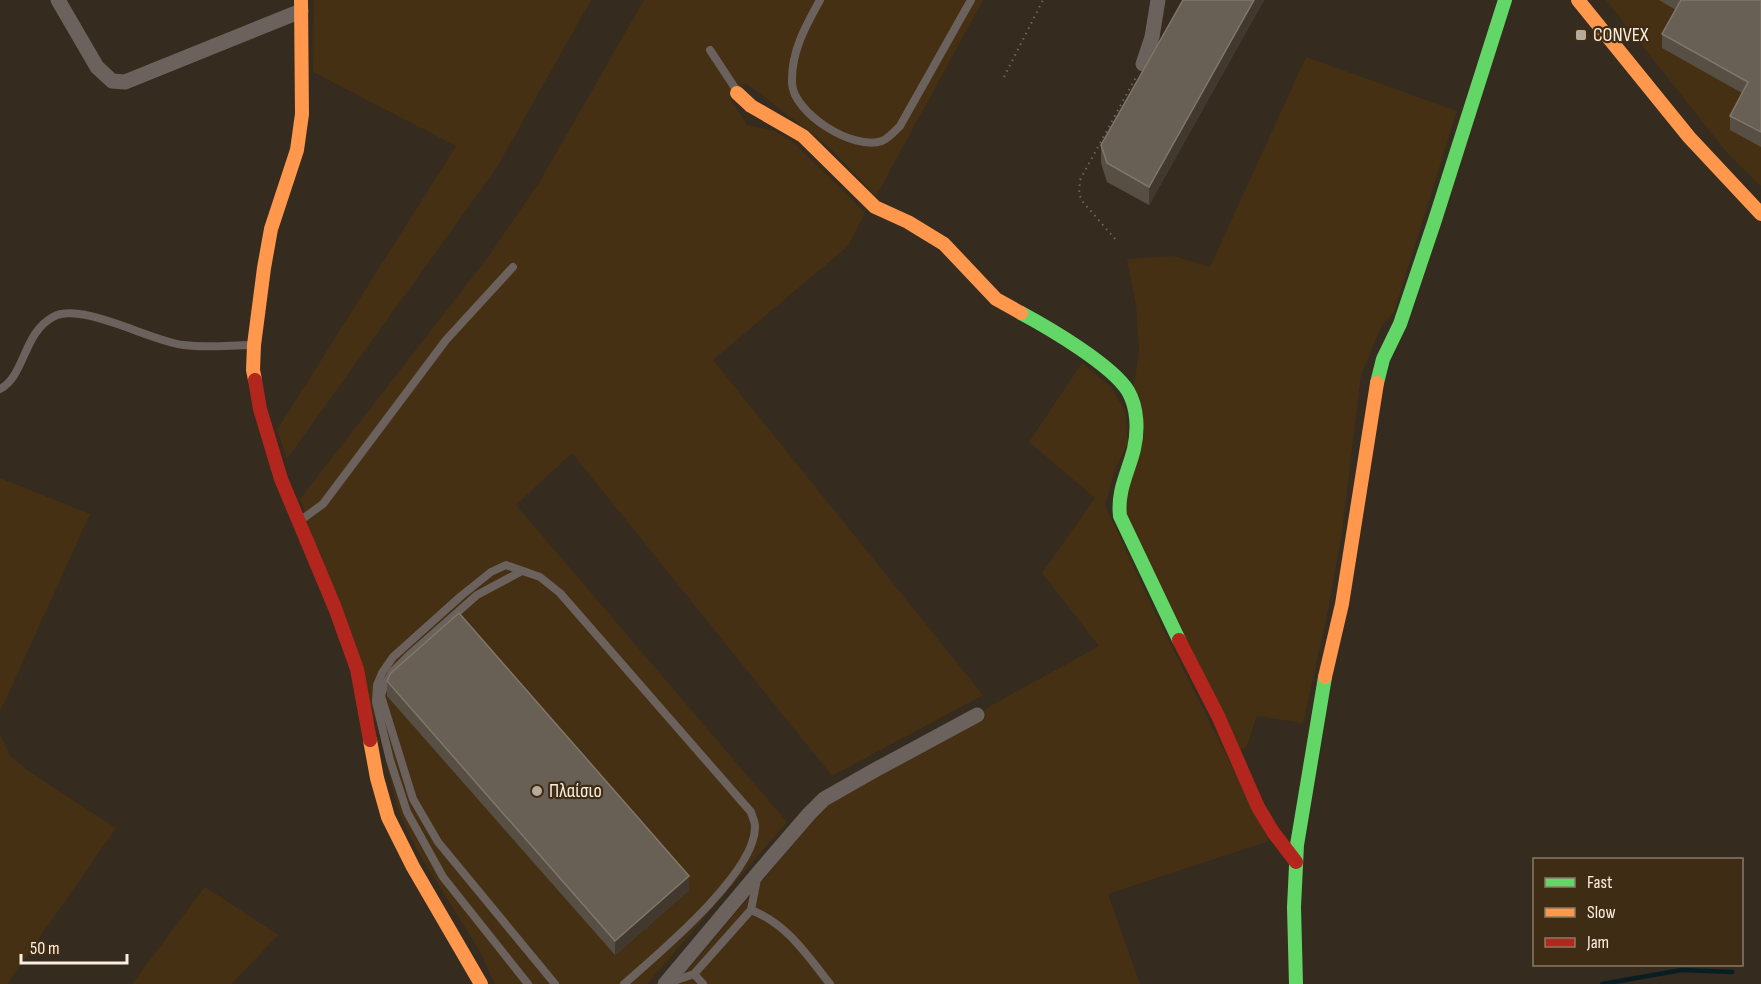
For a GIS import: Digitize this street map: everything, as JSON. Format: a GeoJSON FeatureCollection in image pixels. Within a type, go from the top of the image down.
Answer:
{"type":"FeatureCollection","features":[{"type":"Feature","properties":{"kind":"street"},"geometry":{"type":"LineString","coordinates":[[58,0],[98,67],[112,81],[125,82],[301,5],[302,114],[297,150],[271,229],[254,345],[254,370],[260,409],[281,479],[297,522],[335,608],[357,669],[377,778],[388,817],[413,867],[481,984]]}},
{"type":"Feature","properties":{"kind":"street"},"geometry":{"type":"LineString","coordinates":[[1143,64],[1152,37],[1158,0]]}},
{"type":"Feature","properties":{"kind":"street"},"geometry":{"type":"LineString","coordinates":[[1296,984],[1294,928],[1296,862],[1300,825],[1323,686],[1342,604],[1378,379],[1383,359],[1400,324],[1435,220],[1504,0]]}},
{"type":"Feature","properties":{"kind":"street"},"geometry":{"type":"LineString","coordinates":[[1578,0],[1678,125],[1761,214]]}},
{"type":"Feature","properties":{"kind":"street"},"geometry":{"type":"LineString","coordinates":[[737,93],[763,114],[803,136],[875,207],[928,233],[944,244],[996,299],[1040,323],[1102,365],[1127,390],[1135,407],[1136,427],[1134,448],[1118,500],[1120,516],[1156,595],[1218,716],[1258,807],[1296,862]]}},
{"type":"Feature","properties":{"kind":"street"},"geometry":{"type":"LineString","coordinates":[[666,984],[759,872],[824,799],[977,715]]}},
{"type":"Feature","properties":{"kind":"lane"},"geometry":{"type":"LineString","coordinates":[[820,0],[798,42],[792,85],[804,107],[819,121],[840,136],[860,143],[883,141],[900,126],[971,0]]}},
{"type":"Feature","properties":{"kind":"lane"},"geometry":{"type":"LineString","coordinates":[[710,50],[737,93]]}},
{"type":"Feature","properties":{"kind":"lane"},"geometry":{"type":"LineString","coordinates":[[297,522],[323,504],[446,340],[513,267]]}},
{"type":"Feature","properties":{"kind":"lane"},"geometry":{"type":"LineString","coordinates":[[0,389],[15,375],[27,346],[37,330],[51,317],[59,314],[81,315],[120,324],[166,341],[184,345],[254,345]]}},
{"type":"Feature","properties":{"kind":"lane"},"geometry":{"type":"LineString","coordinates":[[528,984],[443,877],[406,812],[376,702],[377,685],[393,657],[461,596],[491,572],[506,565],[540,577],[560,593],[752,812],[755,826],[751,844],[738,868],[701,914],[624,984]]}},
{"type":"Feature","properties":{"kind":"lane"},"geometry":{"type":"LineString","coordinates":[[522,571],[477,595],[408,656],[393,671],[381,696],[413,800],[438,842],[555,984]]}},
{"type":"Feature","properties":{"kind":"lane"},"geometry":{"type":"LineString","coordinates":[[666,984],[694,974],[751,910],[759,872]]}},
{"type":"Feature","properties":{"kind":"lane"},"geometry":{"type":"LineString","coordinates":[[751,910],[766,916],[792,936],[830,984]]}},
{"type":"Feature","properties":{"kind":"lane"},"geometry":{"type":"LineString","coordinates":[[694,974],[703,984]]}},
{"type":"Feature","properties":{"kind":"path"},"geometry":{"type":"LineString","coordinates":[[1004,78],[1043,0]]}},
{"type":"Feature","properties":{"kind":"path"},"geometry":{"type":"LineString","coordinates":[[1115,239],[1078,194],[1080,180],[1143,64]]}},
{"type":"Feature","properties":{"kind":"shaded area"},"geometry":{"type":"Polygon","coordinates":[[[314,0],[591,0],[497,167],[287,459],[277,430],[456,146],[313,72],[314,0]]]}},
{"type":"Feature","properties":{"kind":"shaded area"},"geometry":{"type":"Polygon","coordinates":[[[644,0],[983,0],[876,196],[827,145],[746,83],[729,97],[747,125],[774,131],[793,142],[865,213],[848,246],[713,360],[983,695],[832,776],[572,453],[516,505],[787,822],[647,984],[495,984],[479,950],[415,847],[397,807],[379,733],[300,499],[488,257],[540,181],[644,0]]]}},
{"type":"Feature","properties":{"kind":"shaded area"},"geometry":{"type":"Polygon","coordinates":[[[1606,0],[1761,0],[1761,186],[1728,154],[1606,0]]]}},
{"type":"Feature","properties":{"kind":"shaded area"},"geometry":{"type":"Polygon","coordinates":[[[1306,57],[1457,111],[1394,312],[1382,325],[1361,375],[1342,532],[1328,611],[1303,723],[1257,716],[1246,748],[1230,752],[1114,487],[1130,447],[1132,400],[1139,351],[1136,306],[1127,259],[1174,256],[1210,267],[1306,57]]]}},
{"type":"Feature","properties":{"kind":"shaded area"},"geometry":{"type":"Polygon","coordinates":[[[1082,363],[1111,387],[1125,411],[1128,443],[1115,470],[1105,505],[1155,613],[1269,841],[1108,894],[1140,984],[676,984],[833,797],[969,723],[990,706],[1099,646],[1042,573],[1095,498],[1029,442],[1082,363]]]}},
{"type":"Feature","properties":{"kind":"shaded area"},"geometry":{"type":"Polygon","coordinates":[[[0,478],[90,514],[0,712],[0,478]]]}},
{"type":"Feature","properties":{"kind":"shaded area"},"geometry":{"type":"Polygon","coordinates":[[[0,734],[10,756],[31,773],[116,828],[7,984],[0,984],[0,734]]]}},
{"type":"Feature","properties":{"kind":"shaded area"},"geometry":{"type":"Polygon","coordinates":[[[205,887],[278,935],[232,984],[132,984],[205,887]]]}},
{"type":"Feature","properties":{"kind":"building"},"geometry":{"type":"Polygon","coordinates":[[[1183,0],[1254,0],[1149,187],[1107,163],[1101,145],[1183,0]]]}},
{"type":"Feature","properties":{"kind":"building"},"geometry":{"type":"Polygon","coordinates":[[[1681,0],[1761,0],[1761,132],[1730,116],[1748,82],[1662,34],[1681,0]]]}},
{"type":"Feature","properties":{"kind":"building","name":"Πλαίσιο"},"geometry":{"type":"Polygon","coordinates":[[[459,613],[689,876],[615,941],[387,681],[391,673],[459,613]]]}},
{"type":"Feature","properties":{"kind":"waterway"},"geometry":{"type":"LineString","coordinates":[[1602,984],[1682,970],[1732,972]]}},
{"type":"Feature","properties":{"kind":"traffic: fast"},"geometry":{"type":"LineString","coordinates":[[1377,383],[1383,359],[1400,324],[1435,220],[1505,0]]}},
{"type":"Feature","properties":{"kind":"traffic: fast"},"geometry":{"type":"LineString","coordinates":[[1021,313],[1063,337],[1094,359],[1128,391],[1135,412],[1136,435],[1120,498],[1120,516],[1179,640]]}},
{"type":"Feature","properties":{"kind":"traffic: fast"},"geometry":{"type":"LineString","coordinates":[[1296,984],[1294,907],[1297,845],[1325,677]]}},
{"type":"Feature","properties":{"kind":"traffic: slow"},"geometry":{"type":"LineString","coordinates":[[255,380],[254,345],[264,268],[271,229],[297,150],[302,114],[301,0]]}},
{"type":"Feature","properties":{"kind":"traffic: slow"},"geometry":{"type":"LineString","coordinates":[[1578,0],[1689,137],[1761,214]]}},
{"type":"Feature","properties":{"kind":"traffic: slow"},"geometry":{"type":"LineString","coordinates":[[737,93],[751,106],[803,136],[875,207],[908,222],[944,244],[996,299],[1021,313]]}},
{"type":"Feature","properties":{"kind":"traffic: slow"},"geometry":{"type":"LineString","coordinates":[[1325,677],[1342,604],[1377,383]]}},
{"type":"Feature","properties":{"kind":"traffic: slow"},"geometry":{"type":"LineString","coordinates":[[370,740],[377,778],[388,817],[413,867],[481,984]]}},
{"type":"Feature","properties":{"kind":"traffic: jam"},"geometry":{"type":"LineString","coordinates":[[255,380],[260,409],[281,479],[335,608],[357,669],[370,740]]}},
{"type":"Feature","properties":{"kind":"traffic: jam"},"geometry":{"type":"LineString","coordinates":[[1179,640],[1218,716],[1258,807],[1273,832],[1296,862]]}},
{"type":"Feature","properties":{"kind":"place","name":"CONVEX"},"geometry":{"type":"Point","coordinates":[1581,35]}},
{"type":"Feature","properties":{"kind":"place","name":"Πλαίσιο"},"geometry":{"type":"Point","coordinates":[537,791]}}]}
